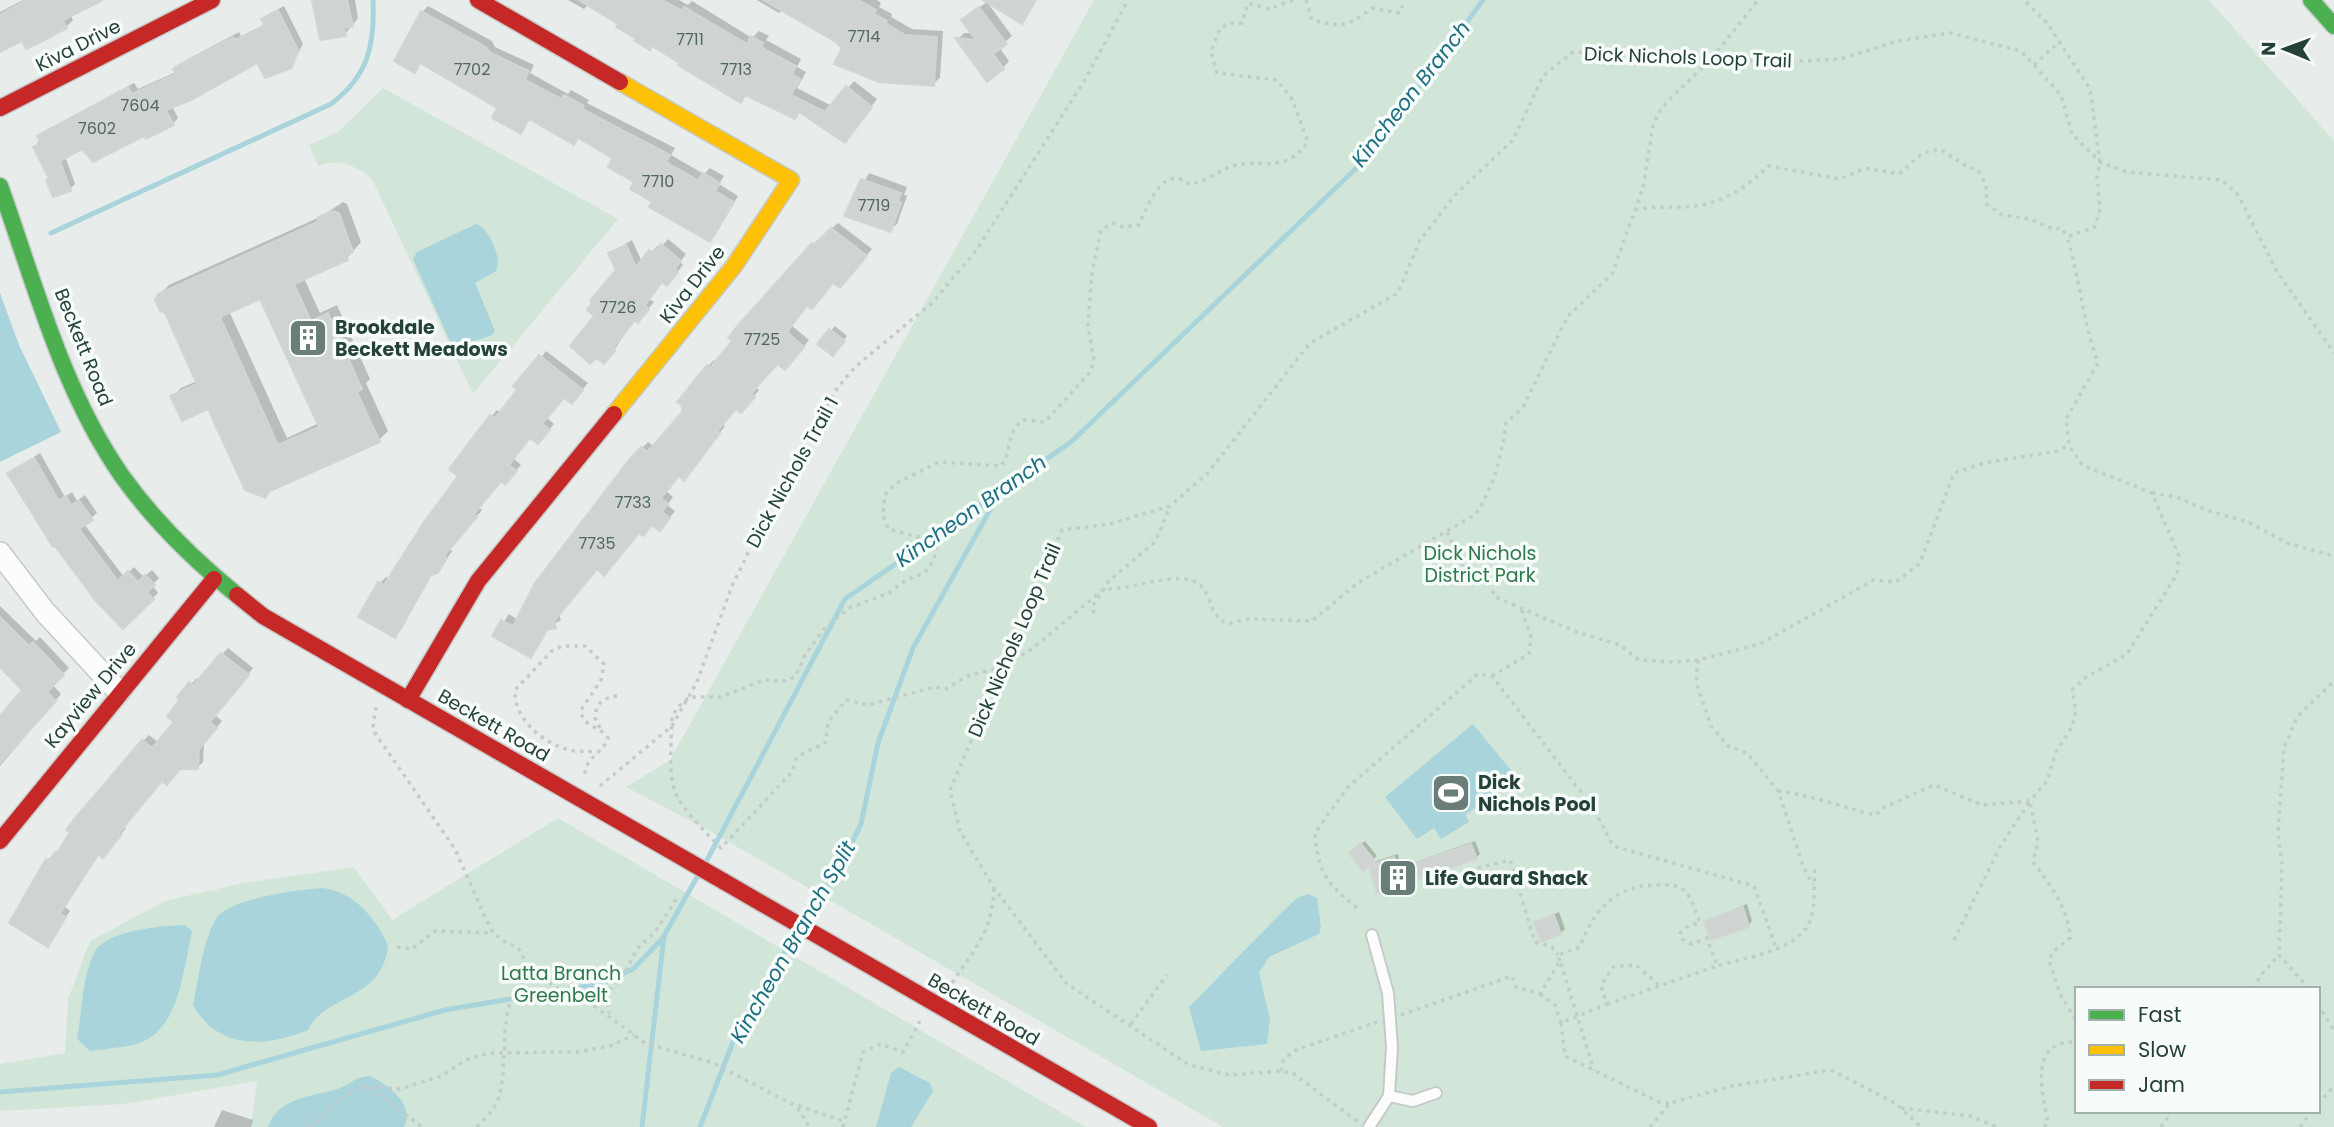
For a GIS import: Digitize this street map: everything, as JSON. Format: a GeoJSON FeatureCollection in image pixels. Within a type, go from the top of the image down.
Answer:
{"type":"FeatureCollection","features":[{"type":"Feature","properties":{"kind":"main road","name":"Kiva Drive"},"geometry":{"type":"LineString","coordinates":[[0,108],[212,0]]}},
{"type":"Feature","properties":{"kind":"main road","name":"Kiva Drive"},"geometry":{"type":"LineString","coordinates":[[408,700],[478,581],[734,265],[791,180],[478,0]]}},
{"type":"Feature","properties":{"kind":"main road"},"geometry":{"type":"LineString","coordinates":[[2311,0],[2334,26]]}},
{"type":"Feature","properties":{"kind":"main road","name":"Beckett Road"},"geometry":{"type":"LineString","coordinates":[[0,186],[80,402],[121,473],[158,521],[214,579],[263,616],[1149,1127]]}},
{"type":"Feature","properties":{"kind":"main road","name":"Kayview Drive"},"geometry":{"type":"LineString","coordinates":[[0,841],[214,579]]}},
{"type":"Feature","properties":{"kind":"street"},"geometry":{"type":"LineString","coordinates":[[0,553],[45,612],[119,692]]}},
{"type":"Feature","properties":{"kind":"lane"},"geometry":{"type":"LineString","coordinates":[[1369,1127],[1389,1096],[1392,1018],[1372,935]]}},
{"type":"Feature","properties":{"kind":"lane"},"geometry":{"type":"LineString","coordinates":[[1389,1096],[1413,1101],[1436,1093]]}},
{"type":"Feature","properties":{"kind":"path","name":"Dick Nichols Trail 1"},"geometry":{"type":"LineString","coordinates":[[600,786],[672,726],[690,697],[732,586],[801,449],[838,387],[855,367],[933,302],[975,252],[1083,83],[1128,0]]}},
{"type":"Feature","properties":{"kind":"path"},"geometry":{"type":"LineString","coordinates":[[690,697],[721,697],[764,680],[785,681],[795,677],[817,637],[849,608],[889,593],[906,580],[924,573],[934,560],[939,546],[937,542],[888,529],[883,515],[885,495],[895,484],[939,462],[1001,466],[1010,454],[1008,439],[1013,427],[1023,420],[1045,422],[1082,384],[1094,360],[1088,326],[1092,271],[1101,230],[1113,222],[1123,227],[1139,225],[1147,206],[1167,179],[1174,176],[1189,184],[1197,184],[1210,174],[1237,164],[1283,162],[1298,155],[1308,142],[1292,99],[1277,80],[1217,73],[1211,52],[1220,28],[1230,23],[1242,23],[1248,3],[1269,9],[1293,0]]}},
{"type":"Feature","properties":{"kind":"path"},"geometry":{"type":"LineString","coordinates":[[1306,0],[1312,20],[1330,25],[1351,25],[1372,8],[1401,13],[1404,0]]}},
{"type":"Feature","properties":{"kind":"path"},"geometry":{"type":"LineString","coordinates":[[672,726],[671,782],[677,800],[720,848],[792,772],[797,757],[826,742],[828,722],[846,700],[869,705],[934,687],[946,689],[967,676],[1003,667],[1033,648],[1104,589],[1119,590],[1186,578],[1198,584],[1206,593],[1214,617],[1227,624],[1247,619],[1312,621],[1359,582],[1476,514],[1486,498],[1503,450],[1506,423],[1523,407],[1568,316],[1612,274],[1643,188],[1653,125],[1662,107],[1712,58],[1758,0]]}},
{"type":"Feature","properties":{"kind":"path"},"geometry":{"type":"LineString","coordinates":[[2024,0],[2047,23],[2090,89],[2099,162],[2097,177],[2100,208],[2095,227],[2067,237]]}},
{"type":"Feature","properties":{"kind":"path","name":"Dick Nichols Loop Trail"},"geometry":{"type":"LineString","coordinates":[[1357,1121],[1306,1081],[1281,1071],[1228,1075],[1189,1065],[1067,984],[994,888],[960,831],[950,790],[1062,530],[1110,524],[1170,506],[1207,474],[1310,343],[1398,293],[1420,240],[1457,193],[1513,140],[1543,76],[1573,52],[1640,58],[1778,62],[1840,59],[1898,41],[1951,33],[2021,51],[2061,95],[2072,134],[2099,162],[2127,172],[2222,180],[2238,195],[2276,270],[2334,353]]}},
{"type":"Feature","properties":{"kind":"path"},"geometry":{"type":"LineString","coordinates":[[2034,65],[2059,42]]}},
{"type":"Feature","properties":{"kind":"path"},"geometry":{"type":"LineString","coordinates":[[1635,211],[1654,205],[1687,207],[1713,203],[1749,186],[1768,166],[1840,179],[1865,168],[1899,174],[1923,153],[1940,149],[1966,166],[1978,170],[1986,185],[1987,204],[2002,215],[2030,219],[2053,229],[2062,228],[2067,237],[2077,268],[2075,280],[2086,331],[2098,363],[2066,419],[2069,445],[2082,465],[2152,493],[2177,497],[2206,510],[2248,522],[2287,543],[2334,556]]}},
{"type":"Feature","properties":{"kind":"path"},"geometry":{"type":"LineString","coordinates":[[1447,532],[1463,566],[1490,585],[1495,597],[1577,632],[1620,645],[1639,660],[1698,660],[1760,644],[1874,580],[1896,582],[1920,563],[1954,472],[1984,463],[2059,451],[2069,445]]}},
{"type":"Feature","properties":{"kind":"path"},"geometry":{"type":"LineString","coordinates":[[1954,940],[2000,847],[2030,801],[2047,781],[2056,752],[2072,727],[2076,711],[2072,690],[2085,678],[2127,654],[2177,574],[2179,556],[2152,493]]}},
{"type":"Feature","properties":{"kind":"path"},"geometry":{"type":"LineString","coordinates":[[1094,613],[1092,607],[1109,581],[1155,542],[1170,506]]}},
{"type":"Feature","properties":{"kind":"path"},"geometry":{"type":"LineString","coordinates":[[1357,908],[1334,890],[1317,865],[1315,833],[1348,787],[1478,674],[1492,676],[1529,654],[1531,637],[1521,608]]}},
{"type":"Feature","properties":{"kind":"path"},"geometry":{"type":"LineString","coordinates":[[597,753],[555,745],[536,732],[518,708],[515,690],[552,651],[570,643],[585,646],[598,656],[604,670],[595,691],[581,710],[581,716],[588,724],[601,730]]}},
{"type":"Feature","properties":{"kind":"path"},"geometry":{"type":"LineString","coordinates":[[1698,660],[1696,682],[1711,726],[1728,746],[1747,753],[1778,791],[1804,868],[1813,885]]}},
{"type":"Feature","properties":{"kind":"path"},"geometry":{"type":"LineString","coordinates":[[1492,676],[1594,809],[1614,846],[1754,886],[1776,947]]}},
{"type":"Feature","properties":{"kind":"path"},"geometry":{"type":"LineString","coordinates":[[2255,987],[2279,955],[2282,864],[2278,832],[2284,747],[2297,717],[2334,681]]}},
{"type":"Feature","properties":{"kind":"path"},"geometry":{"type":"LineString","coordinates":[[585,774],[587,763],[605,747],[608,738],[595,718],[598,705],[601,701],[617,696]]}},
{"type":"Feature","properties":{"kind":"path"},"geometry":{"type":"LineString","coordinates":[[377,705],[373,727],[375,733],[455,849],[494,933]]}},
{"type":"Feature","properties":{"kind":"path"},"geometry":{"type":"LineString","coordinates":[[1778,791],[1795,792],[1836,807],[1876,816],[1882,808],[1934,785],[1982,805],[2030,801]]}},
{"type":"Feature","properties":{"kind":"path"},"geometry":{"type":"LineString","coordinates":[[2030,801],[2038,842],[2033,862],[2043,874],[2070,926],[2070,938],[2053,952],[2049,960],[2060,994],[2075,1019]]}},
{"type":"Feature","properties":{"kind":"path"},"geometry":{"type":"LineString","coordinates":[[1453,874],[1510,860],[1535,942],[1552,947],[1559,955],[1594,1070]]}},
{"type":"Feature","properties":{"kind":"path"},"geometry":{"type":"LineString","coordinates":[[1561,1023],[1608,1004],[1798,939],[1811,918],[1815,868]]}},
{"type":"Feature","properties":{"kind":"path"},"geometry":{"type":"LineString","coordinates":[[1559,955],[1580,947],[1587,927],[1603,903],[1622,890],[1647,884],[1675,885],[1685,892],[1700,922],[1687,926],[1680,933],[1682,939],[1691,944],[1707,938],[1717,966]]}},
{"type":"Feature","properties":{"kind":"path"},"geometry":{"type":"LineString","coordinates":[[952,983],[986,933],[994,888]]}},
{"type":"Feature","properties":{"kind":"path"},"geometry":{"type":"LineString","coordinates":[[585,1001],[607,993],[622,978],[637,949],[655,932],[679,895]]}},
{"type":"Feature","properties":{"kind":"path"},"geometry":{"type":"LineString","coordinates":[[397,947],[412,949],[435,931],[494,933],[522,949],[526,978]]}},
{"type":"Feature","properties":{"kind":"path"},"geometry":{"type":"LineString","coordinates":[[2279,955],[2307,987]]}},
{"type":"Feature","properties":{"kind":"path"},"geometry":{"type":"LineString","coordinates":[[1540,994],[1560,961]]}},
{"type":"Feature","properties":{"kind":"path"},"geometry":{"type":"LineString","coordinates":[[1608,1004],[1601,986],[1612,967],[1636,965],[1660,986]]}},
{"type":"Feature","properties":{"kind":"path"},"geometry":{"type":"LineString","coordinates":[[1131,1025],[1167,975]]}},
{"type":"Feature","properties":{"kind":"path"},"geometry":{"type":"LineString","coordinates":[[477,1127],[498,1100],[503,1051],[514,990],[531,976],[546,980],[561,991],[611,1016],[645,1043],[713,1063],[796,1106],[844,1124],[863,1052],[880,1044],[903,1052],[921,1019]]}},
{"type":"Feature","properties":{"kind":"path"},"geometry":{"type":"LineString","coordinates":[[1281,1071],[1283,1061],[1293,1051],[1512,976],[1516,987],[1540,994],[1555,1005],[1561,1023],[1565,1056],[1659,1102],[1670,1103],[1732,1086],[1831,1070],[1901,1108],[1921,1127]]}},
{"type":"Feature","properties":{"kind":"path"},"geometry":{"type":"LineString","coordinates":[[607,993],[606,1006],[611,1016]]}},
{"type":"Feature","properties":{"kind":"path"},"geometry":{"type":"LineString","coordinates":[[2320,1007],[2334,1031]]}},
{"type":"Feature","properties":{"kind":"path"},"geometry":{"type":"LineString","coordinates":[[309,1127],[345,1096],[362,1086],[400,1089],[411,1087],[442,1076],[466,1060],[503,1051],[527,1054],[577,1052],[610,1046],[634,1035]]}},
{"type":"Feature","properties":{"kind":"path"},"geometry":{"type":"LineString","coordinates":[[2044,1127],[2048,1123],[2039,1069],[2053,1046],[2058,1042],[2073,1042],[2075,1040]]}},
{"type":"Feature","properties":{"kind":"path"},"geometry":{"type":"LineString","coordinates":[[369,1086],[422,1127]]}},
{"type":"Feature","properties":{"kind":"path"},"geometry":{"type":"LineString","coordinates":[[2320,1102],[2334,1086]]}},
{"type":"Feature","properties":{"kind":"path"},"geometry":{"type":"LineString","coordinates":[[1650,1127],[1670,1103]]}},
{"type":"Feature","properties":{"kind":"path"},"geometry":{"type":"LineString","coordinates":[[796,1106],[809,1127]]}},
{"type":"Feature","properties":{"kind":"path"},"geometry":{"type":"LineString","coordinates":[[1901,1108],[1970,1116],[1997,1127]]}},
{"type":"Feature","properties":{"kind":"green space","name":"Dick Nichols District Park"},"geometry":{"type":"Polygon","coordinates":[[[1094,0],[2209,0],[2334,141],[2334,1127],[1223,1127],[708,830],[626,787],[670,760],[1094,0]]]}},
{"type":"Feature","properties":{"kind":"green space"},"geometry":{"type":"Polygon","coordinates":[[[383,88],[618,219],[473,394],[372,179],[347,164],[318,166],[309,145],[338,132],[383,88]]]}},
{"type":"Feature","properties":{"kind":"green space","name":"Latta Branch Greenbelt"},"geometry":{"type":"Polygon","coordinates":[[[558,818],[1086,1127],[251,1127],[257,1081],[123,1104],[0,1111],[0,1064],[65,1053],[68,999],[90,941],[165,901],[243,883],[354,867],[392,920],[558,818]]]}},
{"type":"Feature","properties":{"kind":"water"},"geometry":{"type":"Polygon","coordinates":[[[476,224],[490,237],[498,259],[496,271],[475,283],[495,331],[492,335],[453,348],[413,259],[417,252],[476,224]]]}},
{"type":"Feature","properties":{"kind":"water"},"geometry":{"type":"Polygon","coordinates":[[[0,293],[19,345],[61,432],[0,462],[0,293]]]}},
{"type":"Feature","properties":{"kind":"water"},"geometry":{"type":"Polygon","coordinates":[[[1473,724],[1518,779],[1465,815],[1469,822],[1441,839],[1434,828],[1417,839],[1385,797],[1473,724]]]}},
{"type":"Feature","properties":{"kind":"water"},"geometry":{"type":"Polygon","coordinates":[[[322,888],[344,894],[353,900],[377,925],[388,945],[384,963],[376,977],[365,987],[327,1009],[316,1018],[308,1030],[292,1036],[259,1042],[243,1041],[215,1030],[193,1005],[204,951],[215,920],[222,912],[248,901],[281,893],[322,888]]]}},
{"type":"Feature","properties":{"kind":"water"},"geometry":{"type":"Polygon","coordinates":[[[1308,894],[1317,898],[1321,927],[1319,934],[1269,957],[1259,973],[1270,1019],[1267,1044],[1201,1051],[1189,1007],[1284,910],[1297,898],[1308,894]]]}},
{"type":"Feature","properties":{"kind":"water"},"geometry":{"type":"Polygon","coordinates":[[[185,925],[192,931],[183,975],[174,1005],[159,1030],[148,1039],[135,1044],[90,1051],[77,1039],[90,962],[100,945],[122,934],[149,928],[185,925]]]}},
{"type":"Feature","properties":{"kind":"water"},"geometry":{"type":"Polygon","coordinates":[[[899,1067],[930,1083],[933,1091],[911,1127],[876,1127],[891,1073],[899,1067]]]}},
{"type":"Feature","properties":{"kind":"water"},"geometry":{"type":"Polygon","coordinates":[[[370,1076],[385,1084],[403,1104],[407,1119],[404,1127],[268,1127],[279,1110],[295,1100],[334,1090],[370,1076]]]}},
{"type":"Feature","properties":{"kind":"building"},"geometry":{"type":"Polygon","coordinates":[[[26,0],[103,0],[63,20],[67,28],[41,42],[26,49],[22,41],[0,52],[0,15],[26,0]]]}},
{"type":"Feature","properties":{"kind":"building"},"geometry":{"type":"Polygon","coordinates":[[[312,0],[347,0],[353,26],[344,28],[346,36],[320,40],[312,0]]]}},
{"type":"Feature","properties":{"kind":"building"},"geometry":{"type":"Polygon","coordinates":[[[579,0],[662,0],[682,11],[684,7],[747,44],[751,36],[763,43],[761,47],[796,66],[792,74],[800,79],[791,95],[825,112],[846,86],[872,107],[845,143],[799,112],[795,119],[745,95],[741,103],[652,46],[650,50],[634,41],[635,38],[616,27],[618,24],[579,0]]]}},
{"type":"Feature","properties":{"kind":"building"},"geometry":{"type":"Polygon","coordinates":[[[763,0],[858,0],[876,10],[874,14],[905,35],[937,37],[934,86],[879,82],[834,64],[842,48],[836,42],[763,0]]]}},
{"type":"Feature","properties":{"kind":"building"},"geometry":{"type":"Polygon","coordinates":[[[983,0],[1036,0],[1022,24],[983,0]]]}},
{"type":"Feature","properties":{"kind":"building"},"geometry":{"type":"Polygon","coordinates":[[[979,7],[1007,44],[993,54],[1004,69],[987,82],[955,38],[976,40],[961,20],[979,7]]]}},
{"type":"Feature","properties":{"kind":"building"},"geometry":{"type":"Polygon","coordinates":[[[278,10],[298,50],[292,68],[265,78],[257,63],[191,100],[166,110],[174,125],[146,139],[144,136],[93,162],[82,149],[60,161],[71,191],[53,197],[46,180],[49,179],[33,147],[41,143],[37,136],[128,87],[132,94],[176,74],[173,69],[180,64],[233,37],[235,40],[265,26],[261,19],[278,10]]]}},
{"type":"Feature","properties":{"kind":"building"},"geometry":{"type":"Polygon","coordinates":[[[421,11],[486,47],[489,52],[529,71],[525,80],[561,99],[564,95],[584,106],[582,109],[670,155],[666,162],[698,180],[703,173],[720,183],[715,191],[734,202],[710,242],[649,207],[652,202],[630,189],[634,182],[608,167],[612,158],[578,138],[574,145],[529,119],[521,134],[492,118],[497,108],[420,63],[415,73],[394,61],[421,11]]]}},
{"type":"Feature","properties":{"kind":"building"},"geometry":{"type":"Polygon","coordinates":[[[861,179],[901,193],[898,201],[901,203],[891,232],[844,216],[861,179]]]}},
{"type":"Feature","properties":{"kind":"building","name":"Brookdale Beckett Meadows"},"geometry":{"type":"Polygon","coordinates":[[[333,211],[339,213],[353,252],[346,255],[348,260],[294,284],[311,321],[328,313],[362,389],[357,392],[380,442],[268,492],[266,498],[245,490],[208,409],[182,421],[170,396],[197,384],[165,313],[160,311],[155,300],[158,294],[317,222],[318,217],[333,211]],[[260,299],[220,317],[278,445],[319,427],[260,299]]]}},
{"type":"Feature","properties":{"kind":"building"},"geometry":{"type":"Polygon","coordinates":[[[831,228],[867,256],[840,288],[833,283],[812,309],[807,306],[787,332],[804,347],[785,370],[778,364],[770,372],[751,394],[755,397],[741,413],[736,409],[717,431],[720,433],[684,481],[679,476],[661,498],[668,504],[662,512],[670,518],[660,531],[652,525],[643,536],[639,533],[604,576],[597,569],[554,621],[556,628],[547,630],[531,658],[492,636],[501,620],[513,626],[535,583],[629,460],[641,447],[647,452],[659,439],[682,412],[682,406],[677,402],[707,365],[710,368],[732,341],[728,338],[739,324],[812,243],[814,245],[831,228]]]}},
{"type":"Feature","properties":{"kind":"building"},"geometry":{"type":"Polygon","coordinates":[[[661,244],[681,261],[675,269],[678,272],[667,286],[662,282],[645,305],[649,309],[638,323],[635,320],[614,346],[615,351],[604,364],[597,358],[590,364],[570,346],[594,316],[587,310],[592,303],[590,301],[616,270],[608,253],[626,245],[636,267],[649,250],[653,253],[661,244]]]}},
{"type":"Feature","properties":{"kind":"building"},"geometry":{"type":"Polygon","coordinates":[[[829,329],[845,341],[833,356],[817,344],[829,329]]]}},
{"type":"Feature","properties":{"kind":"building"},"geometry":{"type":"Polygon","coordinates":[[[539,355],[583,390],[572,404],[564,398],[542,424],[550,430],[538,444],[530,438],[509,465],[517,471],[505,485],[501,481],[474,514],[477,517],[444,556],[447,558],[438,573],[431,575],[395,638],[358,617],[378,582],[384,585],[424,522],[458,476],[449,469],[490,415],[495,418],[517,390],[513,386],[539,355]]]}},
{"type":"Feature","properties":{"kind":"building"},"geometry":{"type":"Polygon","coordinates":[[[34,458],[59,501],[66,496],[71,505],[79,500],[93,520],[79,529],[118,581],[128,571],[138,582],[145,575],[155,585],[147,592],[154,599],[123,629],[96,601],[55,546],[53,547],[7,473],[34,458]]]}},
{"type":"Feature","properties":{"kind":"building"},"geometry":{"type":"Polygon","coordinates":[[[0,617],[29,646],[33,642],[64,675],[47,692],[56,701],[0,763],[0,716],[22,690],[0,667],[0,617]]]}},
{"type":"Feature","properties":{"kind":"building"},"geometry":{"type":"Polygon","coordinates":[[[221,653],[249,675],[210,722],[217,728],[199,749],[198,769],[180,769],[167,785],[162,781],[119,833],[121,835],[103,858],[98,854],[60,914],[66,917],[48,947],[9,923],[46,859],[49,861],[55,852],[57,853],[70,832],[66,830],[142,740],[152,748],[174,722],[167,716],[179,701],[177,697],[189,682],[193,686],[221,653]]]}},
{"type":"Feature","properties":{"kind":"building"},"geometry":{"type":"Polygon","coordinates":[[[1360,843],[1375,861],[1370,865],[1394,857],[1398,869],[1471,844],[1477,859],[1377,893],[1369,865],[1363,871],[1349,853],[1360,843]]]}},
{"type":"Feature","properties":{"kind":"building"},"geometry":{"type":"Polygon","coordinates":[[[1743,907],[1749,927],[1710,940],[1704,921],[1743,907]]]}},
{"type":"Feature","properties":{"kind":"building"},"geometry":{"type":"Polygon","coordinates":[[[1554,915],[1561,934],[1541,942],[1534,922],[1554,915]]]}},
{"type":"Feature","properties":{"kind":"waterway"},"geometry":{"type":"LineString","coordinates":[[51,233],[331,104],[353,82],[367,59],[372,32],[373,0]]}},
{"type":"Feature","properties":{"kind":"waterway","name":"Kincheon Branch"},"geometry":{"type":"LineString","coordinates":[[707,860],[845,599],[1071,442],[1369,156],[1483,0]]}},
{"type":"Feature","properties":{"kind":"waterway","name":"Kincheon Branch Split"},"geometry":{"type":"LineString","coordinates":[[806,919],[841,865],[861,824],[878,743],[913,648],[1000,492]]}},
{"type":"Feature","properties":{"kind":"waterway","name":"Kincheon Branch"},"geometry":{"type":"LineString","coordinates":[[642,1127],[664,936],[697,877]]}},
{"type":"Feature","properties":{"kind":"waterway","name":"Kincheon Branch Split"},"geometry":{"type":"LineString","coordinates":[[700,1127],[738,1029],[796,933]]}},
{"type":"Feature","properties":{"kind":"waterway"},"geometry":{"type":"LineString","coordinates":[[0,1092],[217,1075],[445,1010],[600,984],[633,969],[664,937]]}},
{"type":"Feature","properties":{"kind":"traffic: fast"},"geometry":{"type":"LineString","coordinates":[[2311,0],[2334,26]]}},
{"type":"Feature","properties":{"kind":"traffic: fast"},"geometry":{"type":"LineString","coordinates":[[0,186],[66,372],[101,443],[134,493],[161,524],[190,554],[237,595]]}},
{"type":"Feature","properties":{"kind":"traffic: slow"},"geometry":{"type":"LineString","coordinates":[[614,414],[734,266],[791,180],[620,82]]}},
{"type":"Feature","properties":{"kind":"traffic: jam"},"geometry":{"type":"LineString","coordinates":[[0,108],[212,0]]}},
{"type":"Feature","properties":{"kind":"traffic: jam"},"geometry":{"type":"LineString","coordinates":[[478,0],[620,82]]}},
{"type":"Feature","properties":{"kind":"traffic: jam"},"geometry":{"type":"LineString","coordinates":[[408,700],[478,581],[614,414]]}},
{"type":"Feature","properties":{"kind":"traffic: jam"},"geometry":{"type":"LineString","coordinates":[[0,841],[214,579]]}},
{"type":"Feature","properties":{"kind":"traffic: jam"},"geometry":{"type":"LineString","coordinates":[[237,595],[263,616],[690,862]]}},
{"type":"Feature","properties":{"kind":"traffic: jam"},"geometry":{"type":"LineString","coordinates":[[690,862],[723,881]]}},
{"type":"Feature","properties":{"kind":"traffic: jam"},"geometry":{"type":"LineString","coordinates":[[723,881],[1149,1127]]}},
{"type":"Feature","properties":{"kind":"place","name":"Brookdale Beckett Meadows"},"geometry":{"type":"Point","coordinates":[308,338]}},
{"type":"Feature","properties":{"kind":"place","name":"Dick Nichols Pool"},"geometry":{"type":"Point","coordinates":[1451,793]}},
{"type":"Feature","properties":{"kind":"place","name":"Life Guard Shack"},"geometry":{"type":"Point","coordinates":[1398,878]}}]}
